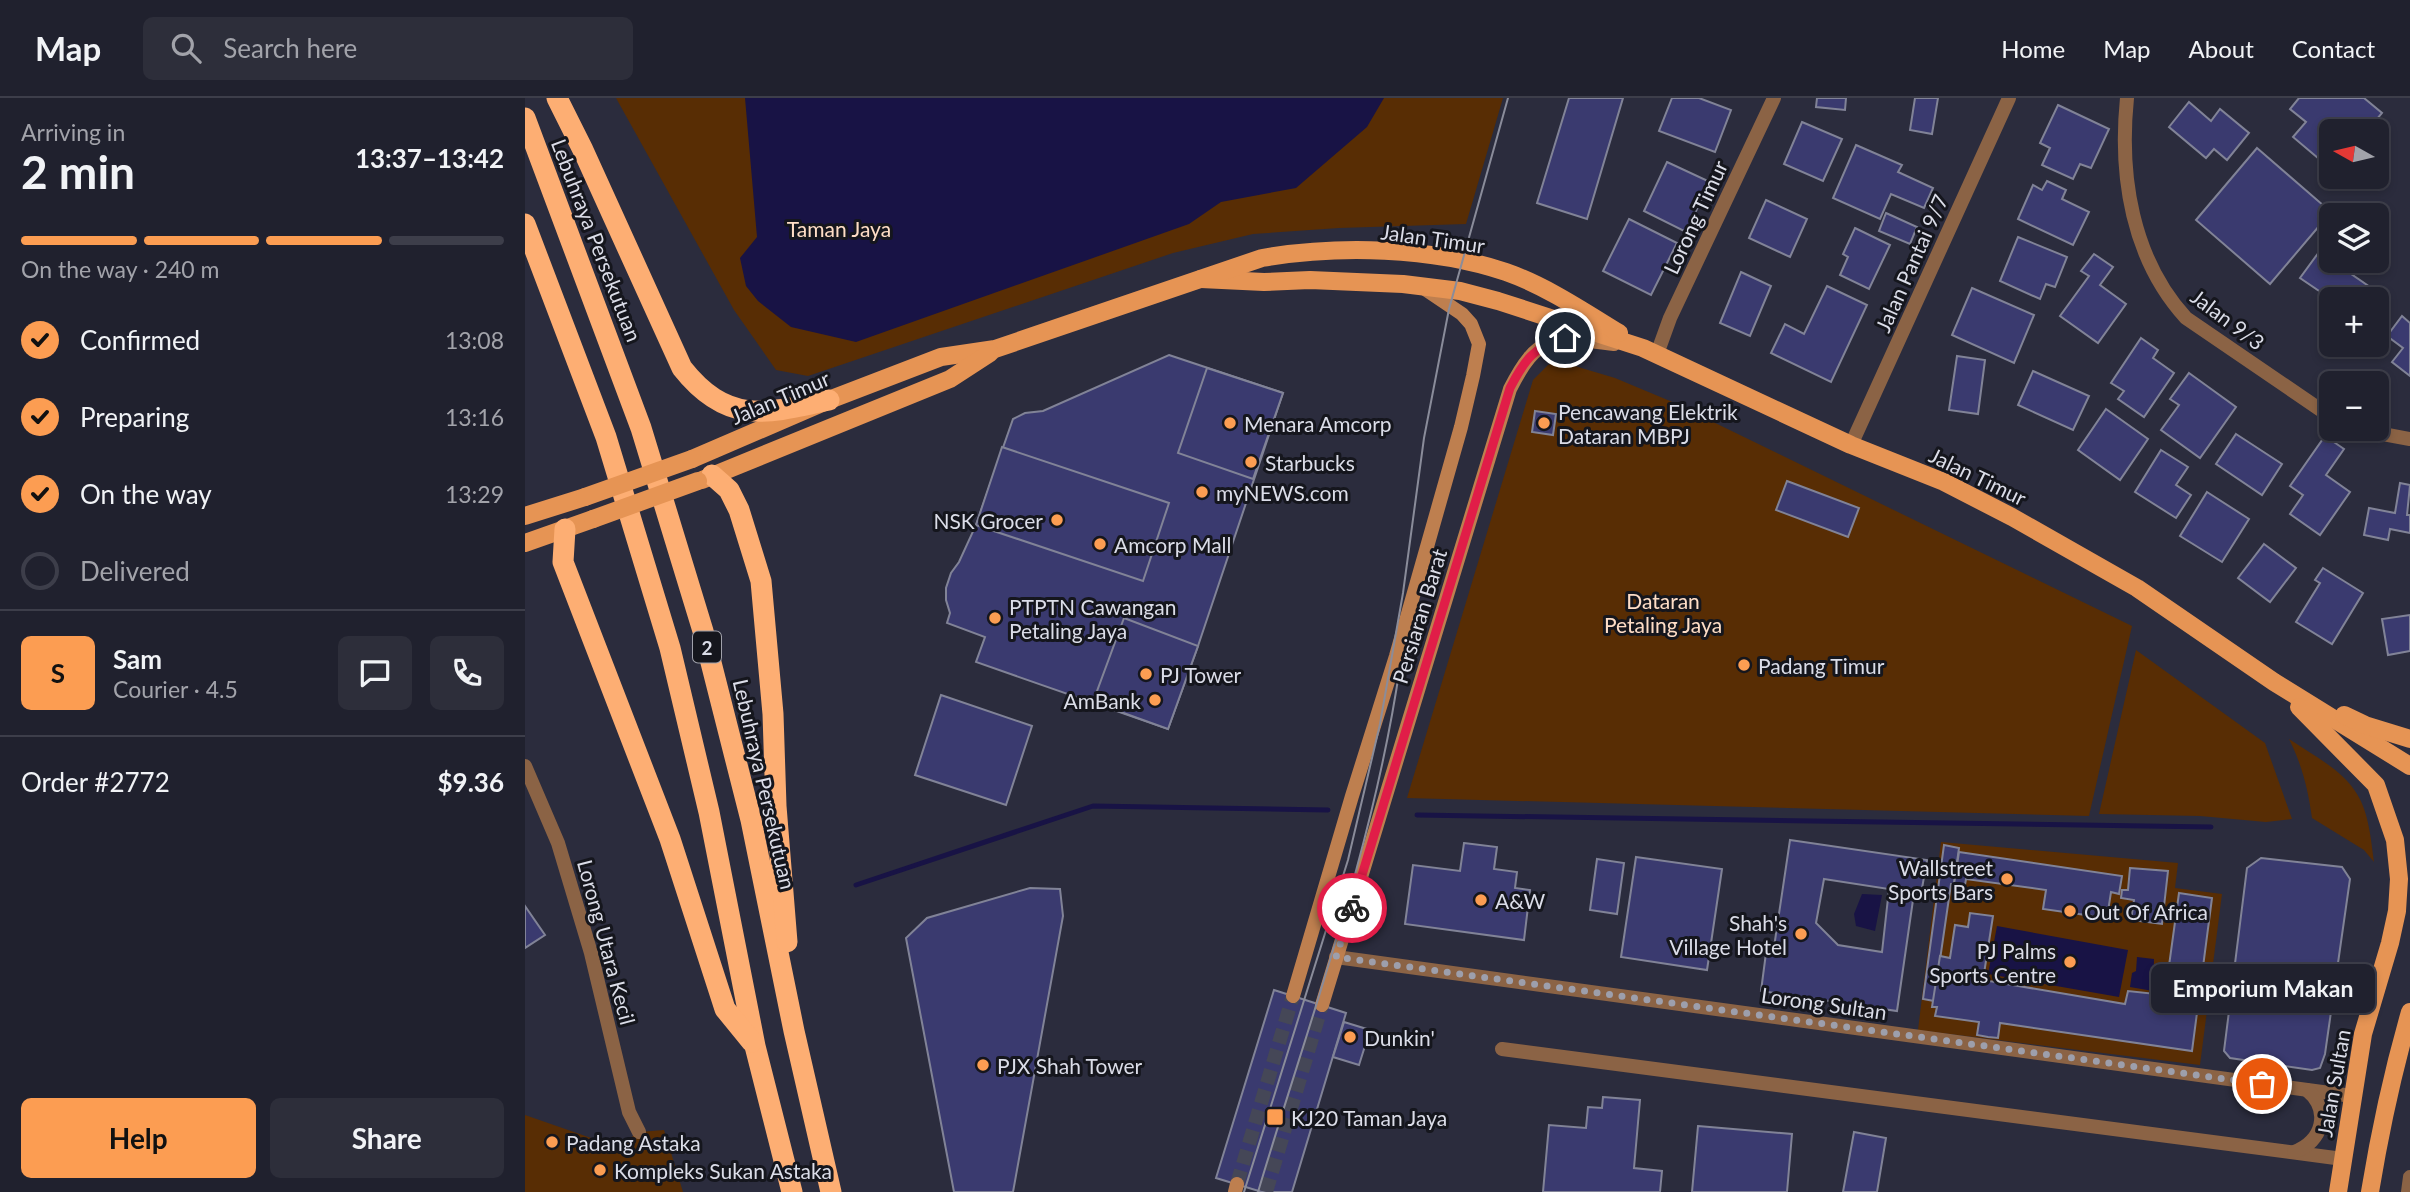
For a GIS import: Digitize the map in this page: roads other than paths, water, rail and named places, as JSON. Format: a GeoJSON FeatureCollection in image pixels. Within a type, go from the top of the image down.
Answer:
{"type":"FeatureCollection","features":[{"type":"Feature","properties":{"kind":"highway"},"geometry":{"type":"LineString","coordinates":[[557,98],[682,368],[697,386],[721,402],[742,410],[759,412],[774,412],[829,400]]}},
{"type":"Feature","properties":{"kind":"highway","name":"Lebuhraya Persekutuan"},"geometry":{"type":"LineString","coordinates":[[525,118],[641,428],[703,631],[751,820],[794,1031],[831,1192]]}},
{"type":"Feature","properties":{"kind":"highway","name":"2"},"geometry":{"type":"LineString","coordinates":[[525,224],[606,437],[670,648],[709,812],[755,1046],[792,1192]]}},
{"type":"Feature","properties":{"kind":"highway"},"geometry":{"type":"LineString","coordinates":[[705,478],[729,490],[739,510],[761,581],[773,714],[776,806],[794,1031]]}},
{"type":"Feature","properties":{"kind":"highway"},"geometry":{"type":"LineString","coordinates":[[565,529],[563,562],[670,839],[725,1009],[755,1046]]}},
{"type":"Feature","properties":{"kind":"main road","name":"Jalan Timur"},"geometry":{"type":"LineString","coordinates":[[525,516],[585,498],[692,459],[829,400],[940,357],[995,349],[1262,258],[1346,250],[1450,259],[1506,272],[1560,297],[1650,351],[1851,445],[1944,482],[2068,548],[2137,589],[2274,682],[2410,766]]}},
{"type":"Feature","properties":{"kind":"main road","name":"Jalan Timur"},"geometry":{"type":"LineString","coordinates":[[1201,279],[1263,282],[1310,280],[1421,286],[1460,291],[1650,351]]}},
{"type":"Feature","properties":{"kind":"main road","name":"Jalan Timur"},"geometry":{"type":"LineString","coordinates":[[525,543],[705,478],[950,379],[995,349]]}},
{"type":"Feature","properties":{"kind":"main road","name":"Jalan Timur"},"geometry":{"type":"LineString","coordinates":[[2274,682],[2377,785],[2395,840],[2399,879],[2397,911],[2390,943]]}},
{"type":"Feature","properties":{"kind":"main road"},"geometry":{"type":"LineString","coordinates":[[2274,682],[2365,725],[2410,739]]}},
{"type":"Feature","properties":{"kind":"main road","name":"Jalan Sultan"},"geometry":{"type":"LineString","coordinates":[[2338,1192],[2363,1034],[2390,943]]}},
{"type":"Feature","properties":{"kind":"main road"},"geometry":{"type":"LineString","coordinates":[[2370,1192],[2398,1052],[2410,1012]]}},
{"type":"Feature","properties":{"kind":"street","name":"Lorong Timur"},"geometry":{"type":"LineString","coordinates":[[1650,351],[1670,318],[1774,98]]}},
{"type":"Feature","properties":{"kind":"street","name":"Jalan Pantai 9/7"},"geometry":{"type":"LineString","coordinates":[[1851,445],[2009,98]]}},
{"type":"Feature","properties":{"kind":"street","name":"Jalan 9/3"},"geometry":{"type":"LineString","coordinates":[[2127,98],[2125,120],[2128,187],[2143,249],[2165,292],[2186,318],[2319,409]]}},
{"type":"Feature","properties":{"kind":"street","name":"Persiaran Barat"},"geometry":{"type":"LineString","coordinates":[[1293,996],[1396,656],[1464,419],[1479,344],[1471,324],[1462,314],[1421,286]]}},
{"type":"Feature","properties":{"kind":"street","name":"Persiaran Barat"},"geometry":{"type":"LineString","coordinates":[[1322,1005],[1510,388],[1528,358],[1549,342],[1565,338],[1650,351]]}},
{"type":"Feature","properties":{"kind":"street"},"geometry":{"type":"LineString","coordinates":[[2389,435],[2410,439]]}},
{"type":"Feature","properties":{"kind":"street","name":"Lorong Utara Kecil"},"geometry":{"type":"LineString","coordinates":[[525,766],[561,856],[591,953],[629,1112],[639,1132]]}},
{"type":"Feature","properties":{"kind":"street","name":"Lorong Sultan"},"geometry":{"type":"LineString","coordinates":[[1336,957],[2352,1096]]}},
{"type":"Feature","properties":{"kind":"street"},"geometry":{"type":"LineString","coordinates":[[1502,1049],[2343,1159]]}},
{"type":"Feature","properties":{"kind":"street"},"geometry":{"type":"LineString","coordinates":[[2294,1152],[2312,1143],[2321,1125],[2318,1104],[2307,1090]]}},
{"type":"Feature","properties":{"kind":"street"},"geometry":{"type":"LineString","coordinates":[[2408,1192],[2410,1177]]}},
{"type":"Feature","properties":{"kind":"waterway"},"geometry":{"type":"LineString","coordinates":[[856,885],[1093,806],[1328,810]]}},
{"type":"Feature","properties":{"kind":"waterway"},"geometry":{"type":"LineString","coordinates":[[1417,815],[2211,827]]}},
{"type":"Feature","properties":{"kind":"tunnel"},"geometry":{"type":"LineString","coordinates":[[1237,1184],[1293,996]]}},
{"type":"Feature","properties":{"kind":"tunnel"},"geometry":{"type":"LineString","coordinates":[[1266,1192],[1322,1005]]}},
{"type":"Feature","properties":{"kind":"tram line"},"geometry":{"type":"LineString","coordinates":[[1244,1192],[1348,860],[1380,724],[1403,593],[1424,438],[1449,309],[1508,98]]}},
{"type":"Feature","properties":{"kind":"tram line"},"geometry":{"type":"LineString","coordinates":[[1258,1192],[1357,866],[1389,733],[1400,666]]}},
{"type":"Feature","properties":{"kind":"place","name":"Menara Amcorp"},"geometry":{"type":"Point","coordinates":[1230,423]}},
{"type":"Feature","properties":{"kind":"place","name":"Pencawang Elektrik Dataran MBPJ"},"geometry":{"type":"Point","coordinates":[1544,423]}},
{"type":"Feature","properties":{"kind":"place","name":"Starbucks"},"geometry":{"type":"Point","coordinates":[1251,462]}},
{"type":"Feature","properties":{"kind":"place","name":"myNEWS.com"},"geometry":{"type":"Point","coordinates":[1202,492]}},
{"type":"Feature","properties":{"kind":"place","name":"NSK Grocer"},"geometry":{"type":"Point","coordinates":[1057,520]}},
{"type":"Feature","properties":{"kind":"place","name":"Amcorp Mall"},"geometry":{"type":"Point","coordinates":[1100,544]}},
{"type":"Feature","properties":{"kind":"place","name":"PTPTN Cawangan Petaling Jaya"},"geometry":{"type":"Point","coordinates":[995,618]}},
{"type":"Feature","properties":{"kind":"place","name":"Padang Timur"},"geometry":{"type":"Point","coordinates":[1744,665]}},
{"type":"Feature","properties":{"kind":"place","name":"PJ Tower"},"geometry":{"type":"Point","coordinates":[1146,674]}},
{"type":"Feature","properties":{"kind":"place","name":"AmBank"},"geometry":{"type":"Point","coordinates":[1155,700]}},
{"type":"Feature","properties":{"kind":"place","name":"Wallstreet Sports Bars"},"geometry":{"type":"Point","coordinates":[2007,879]}},
{"type":"Feature","properties":{"kind":"place","name":"A&W"},"geometry":{"type":"Point","coordinates":[1481,900]}},
{"type":"Feature","properties":{"kind":"place","name":"Out Of Africa"},"geometry":{"type":"Point","coordinates":[2070,911]}},
{"type":"Feature","properties":{"kind":"place","name":"Shah's Village Hotel"},"geometry":{"type":"Point","coordinates":[1801,934]}},
{"type":"Feature","properties":{"kind":"place","name":"PJ Palms Sports Centre"},"geometry":{"type":"Point","coordinates":[2070,962]}},
{"type":"Feature","properties":{"kind":"place","name":"Dunkin'"},"geometry":{"type":"Point","coordinates":[1350,1037]}},
{"type":"Feature","properties":{"kind":"place","name":"PJX Shah Tower"},"geometry":{"type":"Point","coordinates":[983,1065]}},
{"type":"Feature","properties":{"kind":"place","name":"Emporium Makan"},"geometry":{"type":"Point","coordinates":[2262,1084]}},
{"type":"Feature","properties":{"kind":"place","name":"KJ20 Taman Jaya"},"geometry":{"type":"Point","coordinates":[1275,1117]}},
{"type":"Feature","properties":{"kind":"place","name":"Padang Astaka"},"geometry":{"type":"Point","coordinates":[552,1142]}},
{"type":"Feature","properties":{"kind":"place","name":"Kompleks Sukan Astaka"},"geometry":{"type":"Point","coordinates":[600,1170]}},
{"type":"Feature","properties":{"kind":"park label","name":"Taman Jaya"},"geometry":{"type":"Point","coordinates":[839,228]}},
{"type":"Feature","properties":{"kind":"park label","name":"Dataran Petaling Jaya"},"geometry":{"type":"Point","coordinates":[1663,612]}}]}
